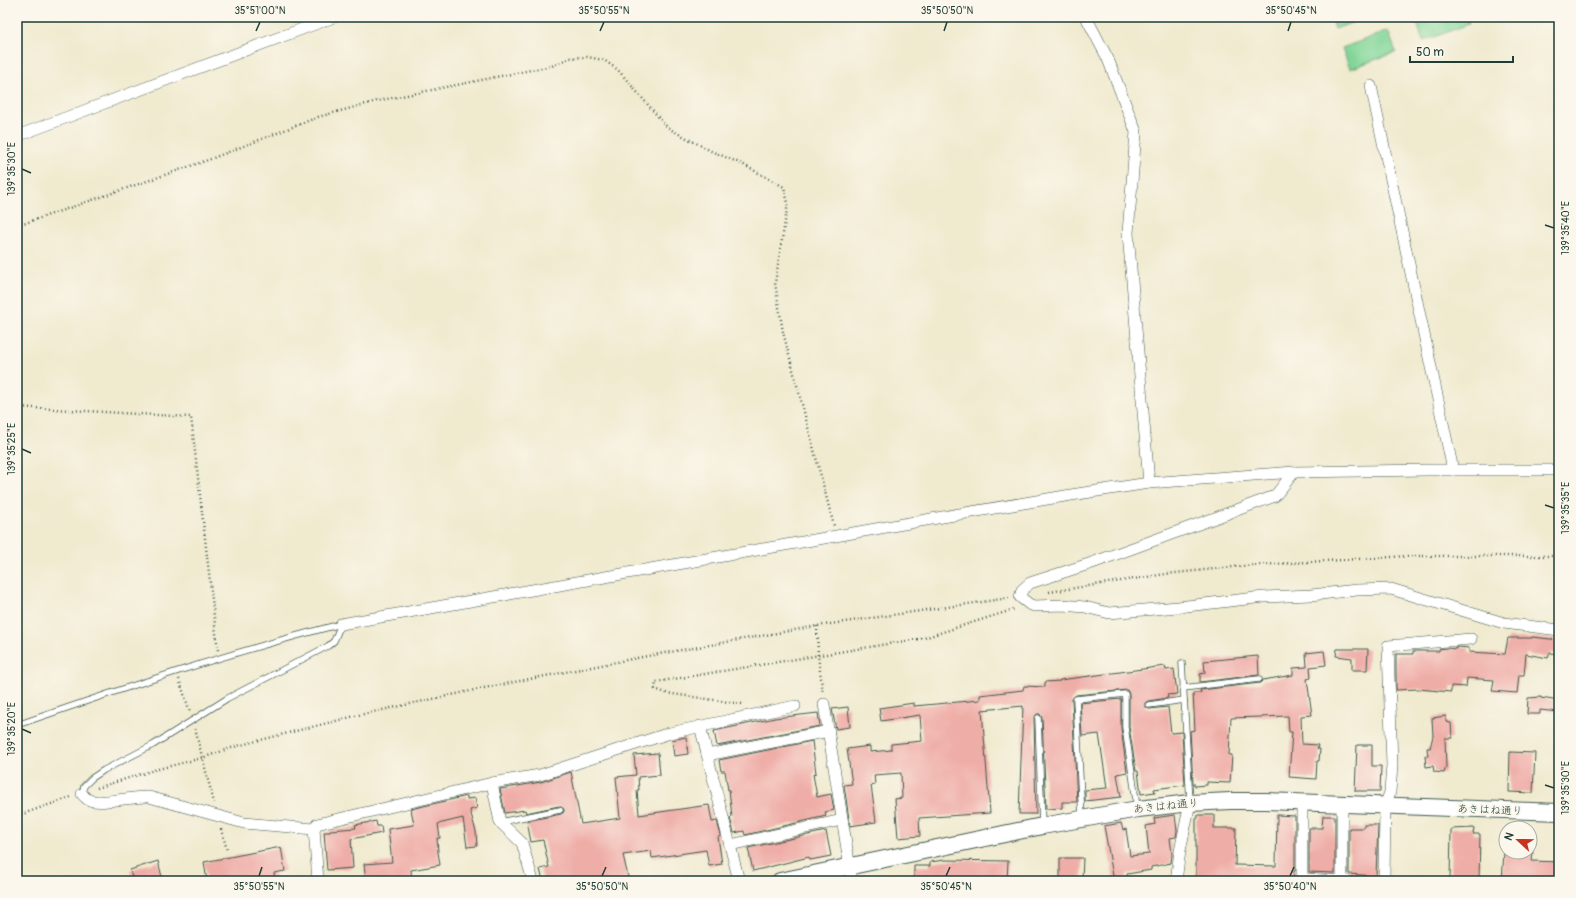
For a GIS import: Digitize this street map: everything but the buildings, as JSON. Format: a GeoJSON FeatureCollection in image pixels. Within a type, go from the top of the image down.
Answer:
{"type":"FeatureCollection","features":[{"type":"Feature","properties":{"kind":"street"},"geometry":{"type":"LineString","coordinates":[[17,136],[334,17]]}},
{"type":"Feature","properties":{"kind":"street"},"geometry":{"type":"LineString","coordinates":[[1086,17],[1108,59],[1136,132],[1128,233],[1149,483]]}},
{"type":"Feature","properties":{"kind":"street"},"geometry":{"type":"LineString","coordinates":[[1371,86],[1453,470]]}},
{"type":"Feature","properties":{"kind":"street"},"geometry":{"type":"LineString","coordinates":[[341,624],[1071,494],[1149,483],[1294,472],[1559,470]]}},
{"type":"Feature","properties":{"kind":"street"},"geometry":{"type":"LineString","coordinates":[[1294,472],[1275,496],[1092,563],[1030,583],[1022,590],[1020,596],[1028,604],[1034,606],[1062,605],[1085,607],[1109,613],[1264,597],[1392,589],[1504,623],[1559,630]]}},
{"type":"Feature","properties":{"kind":"street"},"geometry":{"type":"LineString","coordinates":[[1384,881],[1385,806],[1390,792],[1392,765],[1388,646],[1471,640]]}},
{"type":"Feature","properties":{"kind":"street"},"geometry":{"type":"LineString","coordinates":[[824,704],[851,874]]}},
{"type":"Feature","properties":{"kind":"street"},"geometry":{"type":"LineString","coordinates":[[318,881],[314,829],[317,824],[492,783],[540,774],[670,733],[795,706]]}},
{"type":"Feature","properties":{"kind":"street"},"geometry":{"type":"LineString","coordinates":[[700,726],[740,881]]}},
{"type":"Feature","properties":{"kind":"street"},"geometry":{"type":"LineString","coordinates":[[707,755],[829,731]]}},
{"type":"Feature","properties":{"kind":"street"},"geometry":{"type":"LineString","coordinates":[[492,783],[500,822],[522,843],[533,881]]}},
{"type":"Feature","properties":{"kind":"street"},"geometry":{"type":"LineString","coordinates":[[82,794],[89,800],[98,802],[134,797],[149,797],[217,817],[244,823],[314,829]]}},
{"type":"Feature","properties":{"kind":"street","name":"あきはね通り"},"geometry":{"type":"LineString","coordinates":[[780,881],[851,874],[1042,826],[1138,809],[1190,803],[1230,801],[1302,802],[1559,812]]}},
{"type":"Feature","properties":{"kind":"street"},"geometry":{"type":"LineString","coordinates":[[1302,802],[1302,879],[1347,881]]}},
{"type":"Feature","properties":{"kind":"street"},"geometry":{"type":"LineString","coordinates":[[1176,881],[1180,851],[1190,803]]}},
{"type":"Feature","properties":{"kind":"street"},"geometry":{"type":"LineString","coordinates":[[1342,804],[1342,881]]}},
{"type":"Feature","properties":{"kind":"street"},"geometry":{"type":"LineString","coordinates":[[730,844],[842,820]]}},
{"type":"Feature","properties":{"kind":"lane"},"geometry":{"type":"LineString","coordinates":[[17,725],[177,671],[341,624]]}},
{"type":"Feature","properties":{"kind":"lane"},"geometry":{"type":"LineString","coordinates":[[82,794],[84,786],[92,778],[153,745],[228,698],[328,646],[334,641],[341,624]]}},
{"type":"Feature","properties":{"kind":"lane"},"geometry":{"type":"LineString","coordinates":[[1182,663],[1190,803]]}},
{"type":"Feature","properties":{"kind":"lane"},"geometry":{"type":"LineString","coordinates":[[1183,688],[1259,679]]}},
{"type":"Feature","properties":{"kind":"lane"},"geometry":{"type":"LineString","coordinates":[[1082,818],[1076,699],[1125,694],[1125,727],[1138,809]]}},
{"type":"Feature","properties":{"kind":"lane"},"geometry":{"type":"LineString","coordinates":[[1149,705],[1184,700]]}},
{"type":"Feature","properties":{"kind":"lane"},"geometry":{"type":"LineString","coordinates":[[1038,718],[1042,826]]}},
{"type":"Feature","properties":{"kind":"lane"},"geometry":{"type":"LineString","coordinates":[[500,822],[560,810]]}},
{"type":"Feature","properties":{"kind":"path"},"geometry":{"type":"LineString","coordinates":[[17,226],[208,160],[318,117],[378,101],[552,66],[569,58],[587,57],[604,60],[618,70],[668,128],[711,151],[742,164],[784,187],[788,203],[775,284],[783,332],[837,536]]}},
{"type":"Feature","properties":{"kind":"path"},"geometry":{"type":"LineString","coordinates":[[17,407],[191,417],[219,658]]}},
{"type":"Feature","properties":{"kind":"path"},"geometry":{"type":"LineString","coordinates":[[1043,593],[1166,574],[1243,566],[1407,556],[1559,556]]}},
{"type":"Feature","properties":{"kind":"path"},"geometry":{"type":"LineString","coordinates":[[17,816],[148,772],[202,758],[236,746],[359,715],[484,688],[627,660],[817,626],[1020,596]]}},
{"type":"Feature","properties":{"kind":"path"},"geometry":{"type":"LineString","coordinates":[[742,704],[666,693],[655,689],[656,682],[924,638],[1028,604]]}},
{"type":"Feature","properties":{"kind":"path"},"geometry":{"type":"LineString","coordinates":[[817,626],[818,656],[824,704]]}},
{"type":"Feature","properties":{"kind":"path"},"geometry":{"type":"LineString","coordinates":[[177,671],[193,720],[217,817],[227,850]]}},
{"type":"Feature","properties":{"kind":"green space"},"geometry":{"type":"Polygon","coordinates":[[[1331,17],[1367,17],[1335,29],[1331,17]]]}},
{"type":"Feature","properties":{"kind":"green space"},"geometry":{"type":"Polygon","coordinates":[[[1424,17],[1467,17],[1469,24],[1423,41],[1416,20],[1424,17]]]}},
{"type":"Feature","properties":{"kind":"green space"},"geometry":{"type":"Polygon","coordinates":[[[1388,31],[1396,52],[1350,69],[1342,48],[1388,31]]]}}]}
